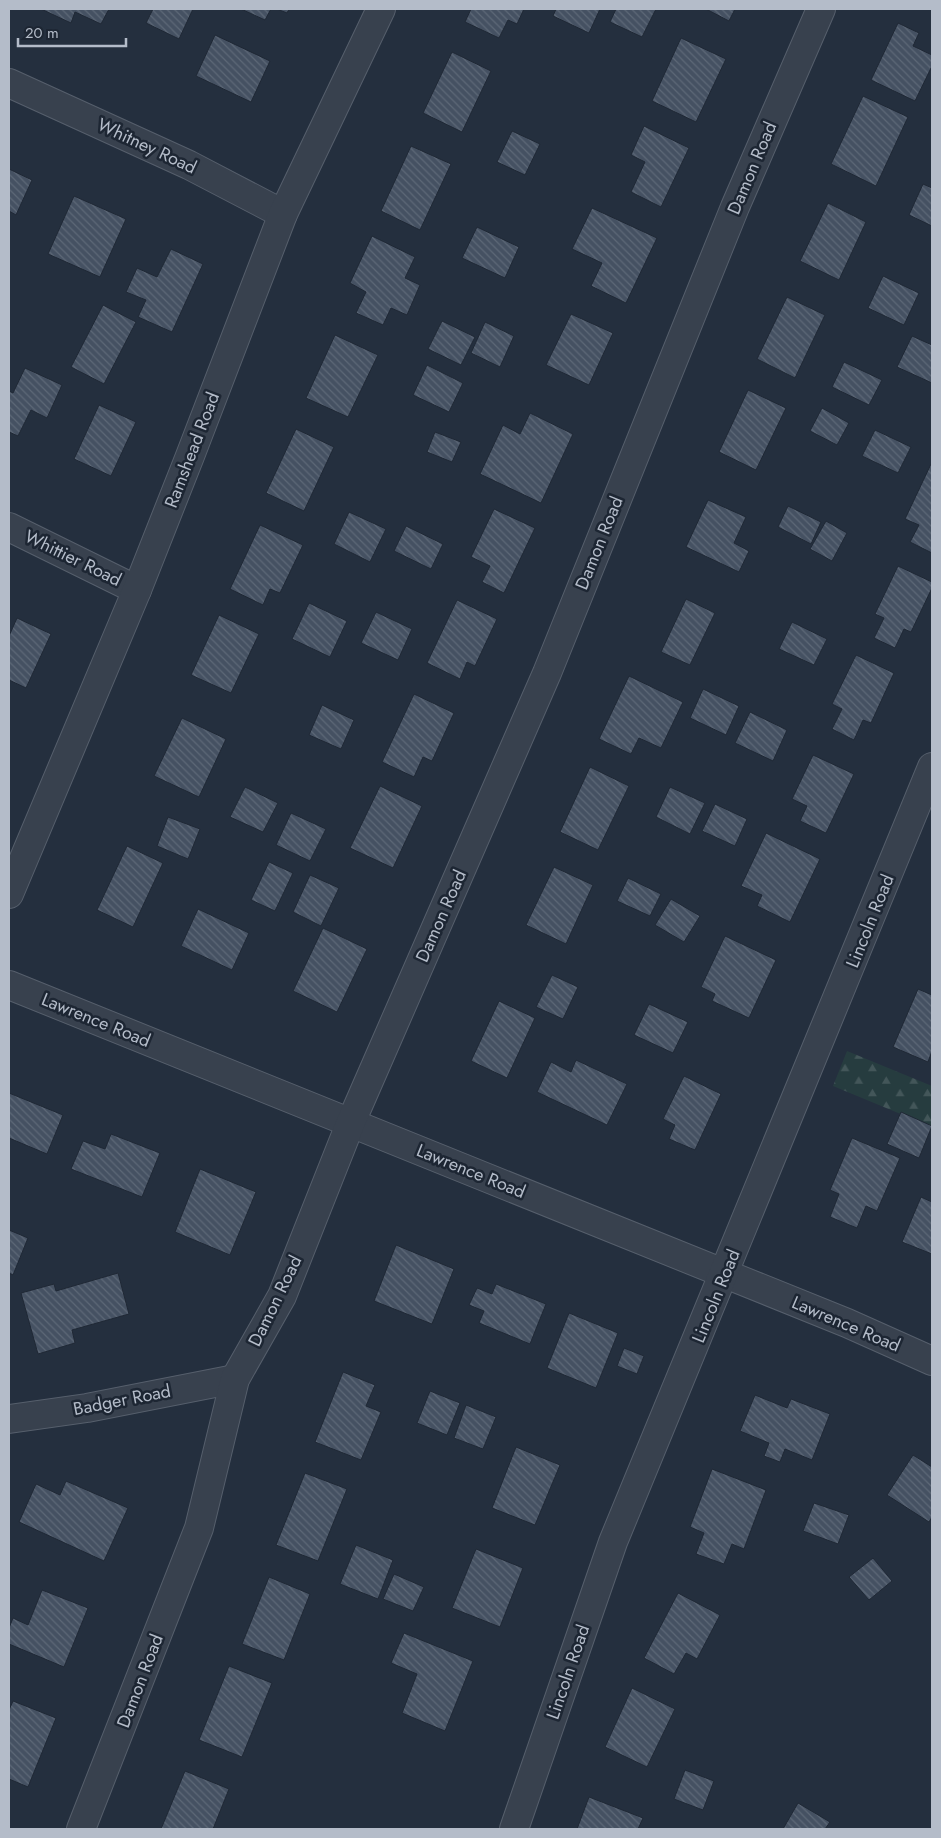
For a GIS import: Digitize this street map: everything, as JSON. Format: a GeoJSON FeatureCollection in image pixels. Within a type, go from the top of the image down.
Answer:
{"type":"FeatureCollection","features":[{"type":"Feature","properties":{"kind":"street","name":"Ramshead Road"},"geometry":{"type":"LineString","coordinates":[[9,894],[137,590],[283,214],[381,9]]}},
{"type":"Feature","properties":{"kind":"street","name":"Damon Road"},"geometry":{"type":"LineString","coordinates":[[81,1829],[199,1528],[235,1378],[282,1296],[351,1122],[547,673],[734,208],[821,9]]}},
{"type":"Feature","properties":{"kind":"street","name":"Whitney Road"},"geometry":{"type":"LineString","coordinates":[[9,83],[189,165],[283,214]]}},
{"type":"Feature","properties":{"kind":"street","name":"Whittier Road"},"geometry":{"type":"LineString","coordinates":[[9,527],[137,590]]}},
{"type":"Feature","properties":{"kind":"street","name":"Lincoln Road"},"geometry":{"type":"LineString","coordinates":[[514,1829],[613,1542],[932,768]]}},
{"type":"Feature","properties":{"kind":"street","name":"Lawrence Road"},"geometry":{"type":"LineString","coordinates":[[9,984],[847,1322],[932,1361]]}},
{"type":"Feature","properties":{"kind":"street","name":"Badger Road"},"geometry":{"type":"LineString","coordinates":[[9,1419],[86,1408],[235,1378]]}},
{"type":"Feature","properties":{"kind":"green space"},"geometry":{"type":"Polygon","coordinates":[[[847,1051],[932,1086],[932,1127],[833,1086],[847,1051]]]}},
{"type":"Feature","properties":{"kind":"building"},"geometry":{"type":"Polygon","coordinates":[[[41,9],[109,9],[101,24],[75,12],[71,23],[41,9]]]}},
{"type":"Feature","properties":{"kind":"building"},"geometry":{"type":"Polygon","coordinates":[[[153,9],[193,9],[179,39],[146,23],[153,9]]]}},
{"type":"Feature","properties":{"kind":"building"},"geometry":{"type":"Polygon","coordinates":[[[241,9],[271,9],[265,20],[241,9]]]}},
{"type":"Feature","properties":{"kind":"building"},"geometry":{"type":"Polygon","coordinates":[[[277,9],[289,9],[287,13],[277,9]]]}},
{"type":"Feature","properties":{"kind":"building"},"geometry":{"type":"Polygon","coordinates":[[[471,9],[524,9],[517,24],[508,20],[499,38],[465,22],[471,9]]]}},
{"type":"Feature","properties":{"kind":"building"},"geometry":{"type":"Polygon","coordinates":[[[556,9],[600,9],[589,33],[553,16],[556,9]]]}},
{"type":"Feature","properties":{"kind":"building"},"geometry":{"type":"Polygon","coordinates":[[[616,9],[656,9],[642,37],[610,22],[616,9]]]}},
{"type":"Feature","properties":{"kind":"building"},"geometry":{"type":"Polygon","coordinates":[[[706,9],[735,9],[729,21],[706,9]]]}},
{"type":"Feature","properties":{"kind":"building"},"geometry":{"type":"Polygon","coordinates":[[[898,23],[919,33],[913,46],[932,55],[932,66],[915,101],[871,80],[898,23]]]}},
{"type":"Feature","properties":{"kind":"building"},"geometry":{"type":"Polygon","coordinates":[[[215,35],[270,61],[251,102],[196,76],[215,35]]]}},
{"type":"Feature","properties":{"kind":"building"},"geometry":{"type":"Polygon","coordinates":[[[681,38],[726,59],[696,122],[652,101],[681,38]]]}},
{"type":"Feature","properties":{"kind":"building"},"geometry":{"type":"Polygon","coordinates":[[[452,52],[491,71],[462,132],[423,113],[452,52]]]}},
{"type":"Feature","properties":{"kind":"building"},"geometry":{"type":"Polygon","coordinates":[[[863,96],[908,117],[876,186],[831,164],[863,96]]]}},
{"type":"Feature","properties":{"kind":"building"},"geometry":{"type":"Polygon","coordinates":[[[644,126],[689,148],[661,207],[631,192],[645,162],[631,155],[644,126]]]}},
{"type":"Feature","properties":{"kind":"building"},"geometry":{"type":"Polygon","coordinates":[[[512,131],[540,144],[525,175],[497,162],[512,131]]]}},
{"type":"Feature","properties":{"kind":"building"},"geometry":{"type":"Polygon","coordinates":[[[411,146],[451,164],[420,230],[381,211],[411,146]]]}},
{"type":"Feature","properties":{"kind":"building"},"geometry":{"type":"Polygon","coordinates":[[[9,169],[32,180],[16,215],[9,211],[9,169]]]}},
{"type":"Feature","properties":{"kind":"building"},"geometry":{"type":"Polygon","coordinates":[[[923,184],[932,188],[932,226],[909,215],[923,184]]]}},
{"type":"Feature","properties":{"kind":"building"},"geometry":{"type":"Polygon","coordinates":[[[74,196],[126,219],[100,277],[48,254],[74,196]]]}},
{"type":"Feature","properties":{"kind":"building"},"geometry":{"type":"Polygon","coordinates":[[[828,203],[866,222],[839,280],[800,261],[828,203]]]}},
{"type":"Feature","properties":{"kind":"building"},"geometry":{"type":"Polygon","coordinates":[[[592,208],[657,238],[626,303],[591,286],[602,263],[572,249],[592,208]]]}},
{"type":"Feature","properties":{"kind":"building"},"geometry":{"type":"Polygon","coordinates":[[[477,227],[519,247],[505,278],[462,258],[477,227]]]}},
{"type":"Feature","properties":{"kind":"building"},"geometry":{"type":"Polygon","coordinates":[[[372,236],[415,257],[405,278],[420,285],[407,315],[391,308],[383,325],[356,313],[366,292],[350,283],[372,236]]]}},
{"type":"Feature","properties":{"kind":"building"},"geometry":{"type":"Polygon","coordinates":[[[171,249],[203,264],[172,332],[138,317],[146,300],[126,292],[137,268],[157,277],[171,249]]]}},
{"type":"Feature","properties":{"kind":"building"},"geometry":{"type":"Polygon","coordinates":[[[883,276],[919,293],[904,325],[868,308],[883,276]]]}},
{"type":"Feature","properties":{"kind":"building"},"geometry":{"type":"Polygon","coordinates":[[[787,297],[825,315],[795,378],[757,359],[787,297]]]}},
{"type":"Feature","properties":{"kind":"building"},"geometry":{"type":"Polygon","coordinates":[[[103,305],[136,322],[104,384],[71,367],[103,305]]]}},
{"type":"Feature","properties":{"kind":"building"},"geometry":{"type":"Polygon","coordinates":[[[571,314],[613,333],[589,385],[546,365],[571,314]]]}},
{"type":"Feature","properties":{"kind":"building"},"geometry":{"type":"Polygon","coordinates":[[[442,321],[475,337],[461,365],[428,349],[442,321]]]}},
{"type":"Feature","properties":{"kind":"building"},"geometry":{"type":"Polygon","coordinates":[[[485,322],[514,336],[500,367],[471,353],[485,322]]]}},
{"type":"Feature","properties":{"kind":"building"},"geometry":{"type":"Polygon","coordinates":[[[335,335],[378,355],[348,417],[306,398],[335,335]]]}},
{"type":"Feature","properties":{"kind":"building"},"geometry":{"type":"Polygon","coordinates":[[[912,336],[932,345],[932,383],[897,367],[912,336]]]}},
{"type":"Feature","properties":{"kind":"building"},"geometry":{"type":"Polygon","coordinates":[[[844,362],[882,380],[869,405],[832,387],[844,362]]]}},
{"type":"Feature","properties":{"kind":"building"},"geometry":{"type":"Polygon","coordinates":[[[427,365],[463,383],[449,412],[413,395],[427,365]]]}},
{"type":"Feature","properties":{"kind":"building"},"geometry":{"type":"Polygon","coordinates":[[[25,368],[62,385],[47,418],[31,410],[18,436],[9,432],[9,391],[13,393],[25,368]]]}},
{"type":"Feature","properties":{"kind":"building"},"geometry":{"type":"Polygon","coordinates":[[[748,390],[786,408],[756,470],[719,452],[748,390]]]}},
{"type":"Feature","properties":{"kind":"building"},"geometry":{"type":"Polygon","coordinates":[[[99,405],[136,422],[111,476],[74,459],[99,405]]]}},
{"type":"Feature","properties":{"kind":"building"},"geometry":{"type":"Polygon","coordinates":[[[822,408],[849,423],[837,445],[810,431],[822,408]]]}},
{"type":"Feature","properties":{"kind":"building"},"geometry":{"type":"Polygon","coordinates":[[[530,413],[573,434],[541,503],[480,474],[503,425],[520,434],[530,413]]]}},
{"type":"Feature","properties":{"kind":"building"},"geometry":{"type":"Polygon","coordinates":[[[296,429],[334,447],[304,511],[266,493],[296,429]]]}},
{"type":"Feature","properties":{"kind":"building"},"geometry":{"type":"Polygon","coordinates":[[[875,430],[911,447],[898,473],[862,456],[875,430]]]}},
{"type":"Feature","properties":{"kind":"building"},"geometry":{"type":"Polygon","coordinates":[[[435,432],[461,442],[452,462],[427,452],[435,432]]]}},
{"type":"Feature","properties":{"kind":"building"},"geometry":{"type":"Polygon","coordinates":[[[931,464],[932,553],[910,542],[919,525],[905,519],[931,464]]]}},
{"type":"Feature","properties":{"kind":"building"},"geometry":{"type":"Polygon","coordinates":[[[708,500],[746,517],[734,543],[749,551],[739,572],[686,547],[708,500]]]}},
{"type":"Feature","properties":{"kind":"building"},"geometry":{"type":"Polygon","coordinates":[[[788,506],[821,522],[811,544],[778,527],[788,506]]]}},
{"type":"Feature","properties":{"kind":"building"},"geometry":{"type":"Polygon","coordinates":[[[494,509],[535,528],[504,593],[482,582],[490,566],[471,557],[494,509]]]}},
{"type":"Feature","properties":{"kind":"building"},"geometry":{"type":"Polygon","coordinates":[[[349,512],[386,529],[370,562],[334,544],[349,512]]]}},
{"type":"Feature","properties":{"kind":"building"},"geometry":{"type":"Polygon","coordinates":[[[826,521],[847,533],[832,561],[810,549],[826,521]]]}},
{"type":"Feature","properties":{"kind":"building"},"geometry":{"type":"Polygon","coordinates":[[[260,525],[303,545],[280,593],[270,589],[263,605],[230,589],[260,525]]]}},
{"type":"Feature","properties":{"kind":"building"},"geometry":{"type":"Polygon","coordinates":[[[406,526],[443,544],[431,569],[394,551],[406,526]]]}},
{"type":"Feature","properties":{"kind":"building"},"geometry":{"type":"Polygon","coordinates":[[[898,566],[932,582],[932,588],[911,632],[904,629],[895,648],[874,638],[884,618],[875,614],[898,566]]]}},
{"type":"Feature","properties":{"kind":"building"},"geometry":{"type":"Polygon","coordinates":[[[686,599],[715,613],[690,665],[661,652],[686,599]]]}},
{"type":"Feature","properties":{"kind":"building"},"geometry":{"type":"Polygon","coordinates":[[[457,600],[497,619],[475,666],[467,662],[460,679],[427,663],[457,600]]]}},
{"type":"Feature","properties":{"kind":"building"},"geometry":{"type":"Polygon","coordinates":[[[309,603],[347,621],[330,657],[292,639],[309,603]]]}},
{"type":"Feature","properties":{"kind":"building"},"geometry":{"type":"Polygon","coordinates":[[[376,612],[412,629],[398,660],[361,643],[376,612]]]}},
{"type":"Feature","properties":{"kind":"building"},"geometry":{"type":"Polygon","coordinates":[[[219,615],[259,634],[231,693],[191,675],[219,615]]]}},
{"type":"Feature","properties":{"kind":"building"},"geometry":{"type":"Polygon","coordinates":[[[17,618],[51,634],[26,688],[9,680],[9,636],[17,618]]]}},
{"type":"Feature","properties":{"kind":"building"},"geometry":{"type":"Polygon","coordinates":[[[792,622],[827,639],[814,665],[779,649],[792,622]]]}},
{"type":"Feature","properties":{"kind":"building"},"geometry":{"type":"Polygon","coordinates":[[[856,655],[894,673],[871,723],[863,720],[854,740],[832,729],[842,709],[832,704],[856,655]]]}},
{"type":"Feature","properties":{"kind":"building"},"geometry":{"type":"Polygon","coordinates":[[[629,676],[683,702],[661,748],[639,738],[631,754],[599,739],[629,676]]]}},
{"type":"Feature","properties":{"kind":"building"},"geometry":{"type":"Polygon","coordinates":[[[703,689],[739,706],[726,735],[690,718],[703,689]]]}},
{"type":"Feature","properties":{"kind":"building"},"geometry":{"type":"Polygon","coordinates":[[[414,694],[454,713],[432,761],[423,757],[414,777],[382,762],[414,694]]]}},
{"type":"Feature","properties":{"kind":"building"},"geometry":{"type":"Polygon","coordinates":[[[322,705],[354,720],[341,749],[309,735],[322,705]]]}},
{"type":"Feature","properties":{"kind":"building"},"geometry":{"type":"Polygon","coordinates":[[[750,712],[787,730],[773,761],[735,743],[750,712]]]}},
{"type":"Feature","properties":{"kind":"building"},"geometry":{"type":"Polygon","coordinates":[[[182,718],[226,739],[199,797],[154,776],[182,718]]]}},
{"type":"Feature","properties":{"kind":"building"},"geometry":{"type":"Polygon","coordinates":[[[813,755],[854,774],[826,833],[800,821],[807,806],[792,799],[813,755]]]}},
{"type":"Feature","properties":{"kind":"building"},"geometry":{"type":"Polygon","coordinates":[[[590,767],[629,786],[598,850],[560,832],[590,767]]]}},
{"type":"Feature","properties":{"kind":"building"},"geometry":{"type":"Polygon","coordinates":[[[380,786],[422,806],[393,868],[350,848],[380,786]]]}},
{"type":"Feature","properties":{"kind":"building"},"geometry":{"type":"Polygon","coordinates":[[[245,787],[278,803],[263,832],[230,817],[245,787]]]}},
{"type":"Feature","properties":{"kind":"building"},"geometry":{"type":"Polygon","coordinates":[[[670,787],[705,803],[690,834],[656,817],[670,787]]]}},
{"type":"Feature","properties":{"kind":"building"},"geometry":{"type":"Polygon","coordinates":[[[715,804],[747,819],[735,846],[702,831],[715,804]]]}},
{"type":"Feature","properties":{"kind":"building"},"geometry":{"type":"Polygon","coordinates":[[[291,813],[326,829],[310,861],[276,845],[291,813]]]}},
{"type":"Feature","properties":{"kind":"building"},"geometry":{"type":"Polygon","coordinates":[[[168,817],[200,829],[188,859],[157,846],[168,817]]]}},
{"type":"Feature","properties":{"kind":"building"},"geometry":{"type":"Polygon","coordinates":[[[766,833],[820,859],[790,922],[757,906],[762,895],[741,886],[766,833]]]}},
{"type":"Feature","properties":{"kind":"building"},"geometry":{"type":"Polygon","coordinates":[[[127,846],[163,863],[133,927],[97,910],[127,846]]]}},
{"type":"Feature","properties":{"kind":"building"},"geometry":{"type":"Polygon","coordinates":[[[269,862],[293,873],[275,911],[251,900],[269,862]]]}},
{"type":"Feature","properties":{"kind":"building"},"geometry":{"type":"Polygon","coordinates":[[[554,867],[593,885],[566,944],[526,925],[554,867]]]}},
{"type":"Feature","properties":{"kind":"building"},"geometry":{"type":"Polygon","coordinates":[[[310,875],[339,888],[321,926],[293,912],[310,875]]]}},
{"type":"Feature","properties":{"kind":"building"},"geometry":{"type":"Polygon","coordinates":[[[628,878],[661,894],[650,916],[617,901],[628,878]]]}},
{"type":"Feature","properties":{"kind":"building"},"geometry":{"type":"Polygon","coordinates":[[[671,899],[700,916],[684,942],[655,925],[671,899]]]}},
{"type":"Feature","properties":{"kind":"building"},"geometry":{"type":"Polygon","coordinates":[[[198,909],[249,933],[232,970],[181,946],[198,909]]]}},
{"type":"Feature","properties":{"kind":"building"},"geometry":{"type":"Polygon","coordinates":[[[323,928],[367,949],[337,1012],[293,991],[323,928]]]}},
{"type":"Feature","properties":{"kind":"building"},"geometry":{"type":"Polygon","coordinates":[[[725,936],[776,960],[749,1018],[712,1001],[715,994],[701,987],[725,936]]]}},
{"type":"Feature","properties":{"kind":"building"},"geometry":{"type":"Polygon","coordinates":[[[552,975],[578,987],[563,1019],[536,1007],[552,975]]]}},
{"type":"Feature","properties":{"kind":"building"},"geometry":{"type":"Polygon","coordinates":[[[918,989],[932,995],[932,1051],[928,1062],[893,1047],[918,989]]]}},
{"type":"Feature","properties":{"kind":"building"},"geometry":{"type":"Polygon","coordinates":[[[499,1001],[535,1018],[507,1078],[471,1061],[499,1001]]]}},
{"type":"Feature","properties":{"kind":"building"},"geometry":{"type":"Polygon","coordinates":[[[649,1004],[688,1022],[673,1053],[634,1035],[649,1004]]]}},
{"type":"Feature","properties":{"kind":"building"},"geometry":{"type":"Polygon","coordinates":[[[576,1060],[627,1084],[607,1125],[537,1092],[551,1062],[571,1072],[576,1060]]]}},
{"type":"Feature","properties":{"kind":"building"},"geometry":{"type":"Polygon","coordinates":[[[684,1076],[721,1094],[695,1150],[669,1139],[675,1125],[663,1119],[684,1076]]]}},
{"type":"Feature","properties":{"kind":"building"},"geometry":{"type":"Polygon","coordinates":[[[9,1093],[63,1115],[47,1154],[9,1138],[9,1093]]]}},
{"type":"Feature","properties":{"kind":"building"},"geometry":{"type":"Polygon","coordinates":[[[901,1112],[932,1126],[919,1158],[887,1144],[901,1112]]]}},
{"type":"Feature","properties":{"kind":"building"},"geometry":{"type":"Polygon","coordinates":[[[111,1134],[160,1153],[142,1197],[71,1169],[83,1141],[105,1149],[111,1134]]]}},
{"type":"Feature","properties":{"kind":"building"},"geometry":{"type":"Polygon","coordinates":[[[852,1138],[900,1158],[877,1211],[866,1206],[857,1228],[830,1217],[839,1194],[830,1190],[852,1138]]]}},
{"type":"Feature","properties":{"kind":"building"},"geometry":{"type":"Polygon","coordinates":[[[200,1169],[256,1192],[230,1255],[175,1232],[200,1169]]]}},
{"type":"Feature","properties":{"kind":"building"},"geometry":{"type":"Polygon","coordinates":[[[921,1197],[932,1202],[932,1254],[902,1242],[921,1197]]]}},
{"type":"Feature","properties":{"kind":"building"},"geometry":{"type":"Polygon","coordinates":[[[9,1230],[28,1238],[13,1275],[9,1273],[9,1230]]]}},
{"type":"Feature","properties":{"kind":"building"},"geometry":{"type":"Polygon","coordinates":[[[396,1245],[454,1269],[432,1324],[374,1301],[396,1245]]]}},
{"type":"Feature","properties":{"kind":"building"},"geometry":{"type":"Polygon","coordinates":[[[118,1273],[129,1314],[72,1330],[75,1343],[38,1354],[21,1293],[54,1284],[56,1291],[118,1273]]]}},
{"type":"Feature","properties":{"kind":"building"},"geometry":{"type":"Polygon","coordinates":[[[496,1284],[546,1304],[530,1344],[479,1323],[484,1311],[469,1305],[477,1288],[492,1294],[496,1284]]]}},
{"type":"Feature","properties":{"kind":"building"},"geometry":{"type":"Polygon","coordinates":[[[569,1313],[618,1333],[596,1388],[547,1368],[569,1313]]]}},
{"type":"Feature","properties":{"kind":"building"},"geometry":{"type":"Polygon","coordinates":[[[624,1348],[644,1356],[637,1374],[617,1366],[624,1348]]]}},
{"type":"Feature","properties":{"kind":"building"},"geometry":{"type":"Polygon","coordinates":[[[343,1372],[375,1385],[366,1406],[381,1412],[361,1460],[315,1442],[343,1372]]]}},
{"type":"Feature","properties":{"kind":"building"},"geometry":{"type":"Polygon","coordinates":[[[430,1391],[460,1403],[447,1435],[417,1423],[430,1391]]]}},
{"type":"Feature","properties":{"kind":"building"},"geometry":{"type":"Polygon","coordinates":[[[755,1395],[787,1408],[791,1399],[830,1414],[812,1460],[785,1449],[780,1462],[764,1456],[769,1443],[740,1431],[755,1395]]]}},
{"type":"Feature","properties":{"kind":"building"},"geometry":{"type":"Polygon","coordinates":[[[466,1405],[496,1417],[483,1449],[454,1438],[466,1405]]]}},
{"type":"Feature","properties":{"kind":"building"},"geometry":{"type":"Polygon","coordinates":[[[516,1447],[560,1465],[535,1525],[492,1508],[516,1447]]]}},
{"type":"Feature","properties":{"kind":"building"},"geometry":{"type":"Polygon","coordinates":[[[913,1455],[932,1467],[932,1517],[929,1522],[887,1495],[913,1455]]]}},
{"type":"Feature","properties":{"kind":"building"},"geometry":{"type":"Polygon","coordinates":[[[712,1469],[766,1490],[744,1549],[732,1544],[724,1564],[696,1554],[704,1533],[690,1527],[712,1469]]]}},
{"type":"Feature","properties":{"kind":"building"},"geometry":{"type":"Polygon","coordinates":[[[305,1473],[347,1489],[318,1561],[276,1545],[305,1473]]]}},
{"type":"Feature","properties":{"kind":"building"},"geometry":{"type":"Polygon","coordinates":[[[66,1481],[128,1508],[104,1561],[19,1522],[36,1484],[60,1495],[66,1481]]]}},
{"type":"Feature","properties":{"kind":"building"},"geometry":{"type":"Polygon","coordinates":[[[814,1503],[849,1515],[838,1544],[803,1531],[814,1503]]]}},
{"type":"Feature","properties":{"kind":"building"},"geometry":{"type":"Polygon","coordinates":[[[356,1545],[393,1560],[378,1599],[340,1584],[356,1545]]]}},
{"type":"Feature","properties":{"kind":"building"},"geometry":{"type":"Polygon","coordinates":[[[476,1549],[523,1568],[500,1627],[452,1608],[476,1549]]]}},
{"type":"Feature","properties":{"kind":"building"},"geometry":{"type":"Polygon","coordinates":[[[873,1558],[892,1581],[869,1600],[849,1577],[873,1558]]]}},
{"type":"Feature","properties":{"kind":"building"},"geometry":{"type":"Polygon","coordinates":[[[394,1574],[424,1587],[413,1611],[383,1599],[394,1574]]]}},
{"type":"Feature","properties":{"kind":"building"},"geometry":{"type":"Polygon","coordinates":[[[269,1577],[310,1594],[284,1660],[242,1644],[269,1577]]]}},
{"type":"Feature","properties":{"kind":"building"},"geometry":{"type":"Polygon","coordinates":[[[42,1590],[88,1608],[64,1667],[9,1644],[9,1628],[13,1618],[28,1625],[42,1590]]]}},
{"type":"Feature","properties":{"kind":"building"},"geometry":{"type":"Polygon","coordinates":[[[678,1593],[720,1615],[697,1659],[686,1653],[674,1674],[644,1658],[678,1593]]]}},
{"type":"Feature","properties":{"kind":"building"},"geometry":{"type":"Polygon","coordinates":[[[404,1633],[473,1661],[445,1731],[402,1713],[417,1674],[391,1663],[404,1633]]]}},
{"type":"Feature","properties":{"kind":"building"},"geometry":{"type":"Polygon","coordinates":[[[229,1666],[272,1683],[242,1757],[199,1740],[229,1666]]]}},
{"type":"Feature","properties":{"kind":"building"},"geometry":{"type":"Polygon","coordinates":[[[632,1688],[675,1709],[647,1767],[605,1747],[632,1688]]]}},
{"type":"Feature","properties":{"kind":"building"},"geometry":{"type":"Polygon","coordinates":[[[13,1701],[56,1718],[28,1787],[9,1779],[9,1710],[13,1701]]]}},
{"type":"Feature","properties":{"kind":"building"},"geometry":{"type":"Polygon","coordinates":[[[685,1770],[714,1781],[703,1810],[674,1799],[685,1770]]]}},
{"type":"Feature","properties":{"kind":"building"},"geometry":{"type":"Polygon","coordinates":[[[185,1771],[229,1789],[213,1829],[161,1829],[185,1771]]]}},
{"type":"Feature","properties":{"kind":"building"},"geometry":{"type":"Polygon","coordinates":[[[589,1797],[643,1818],[638,1829],[577,1829],[589,1797]]]}},
{"type":"Feature","properties":{"kind":"building"},"geometry":{"type":"Polygon","coordinates":[[[798,1803],[830,1822],[825,1829],[783,1829],[798,1803]]]}}]}
